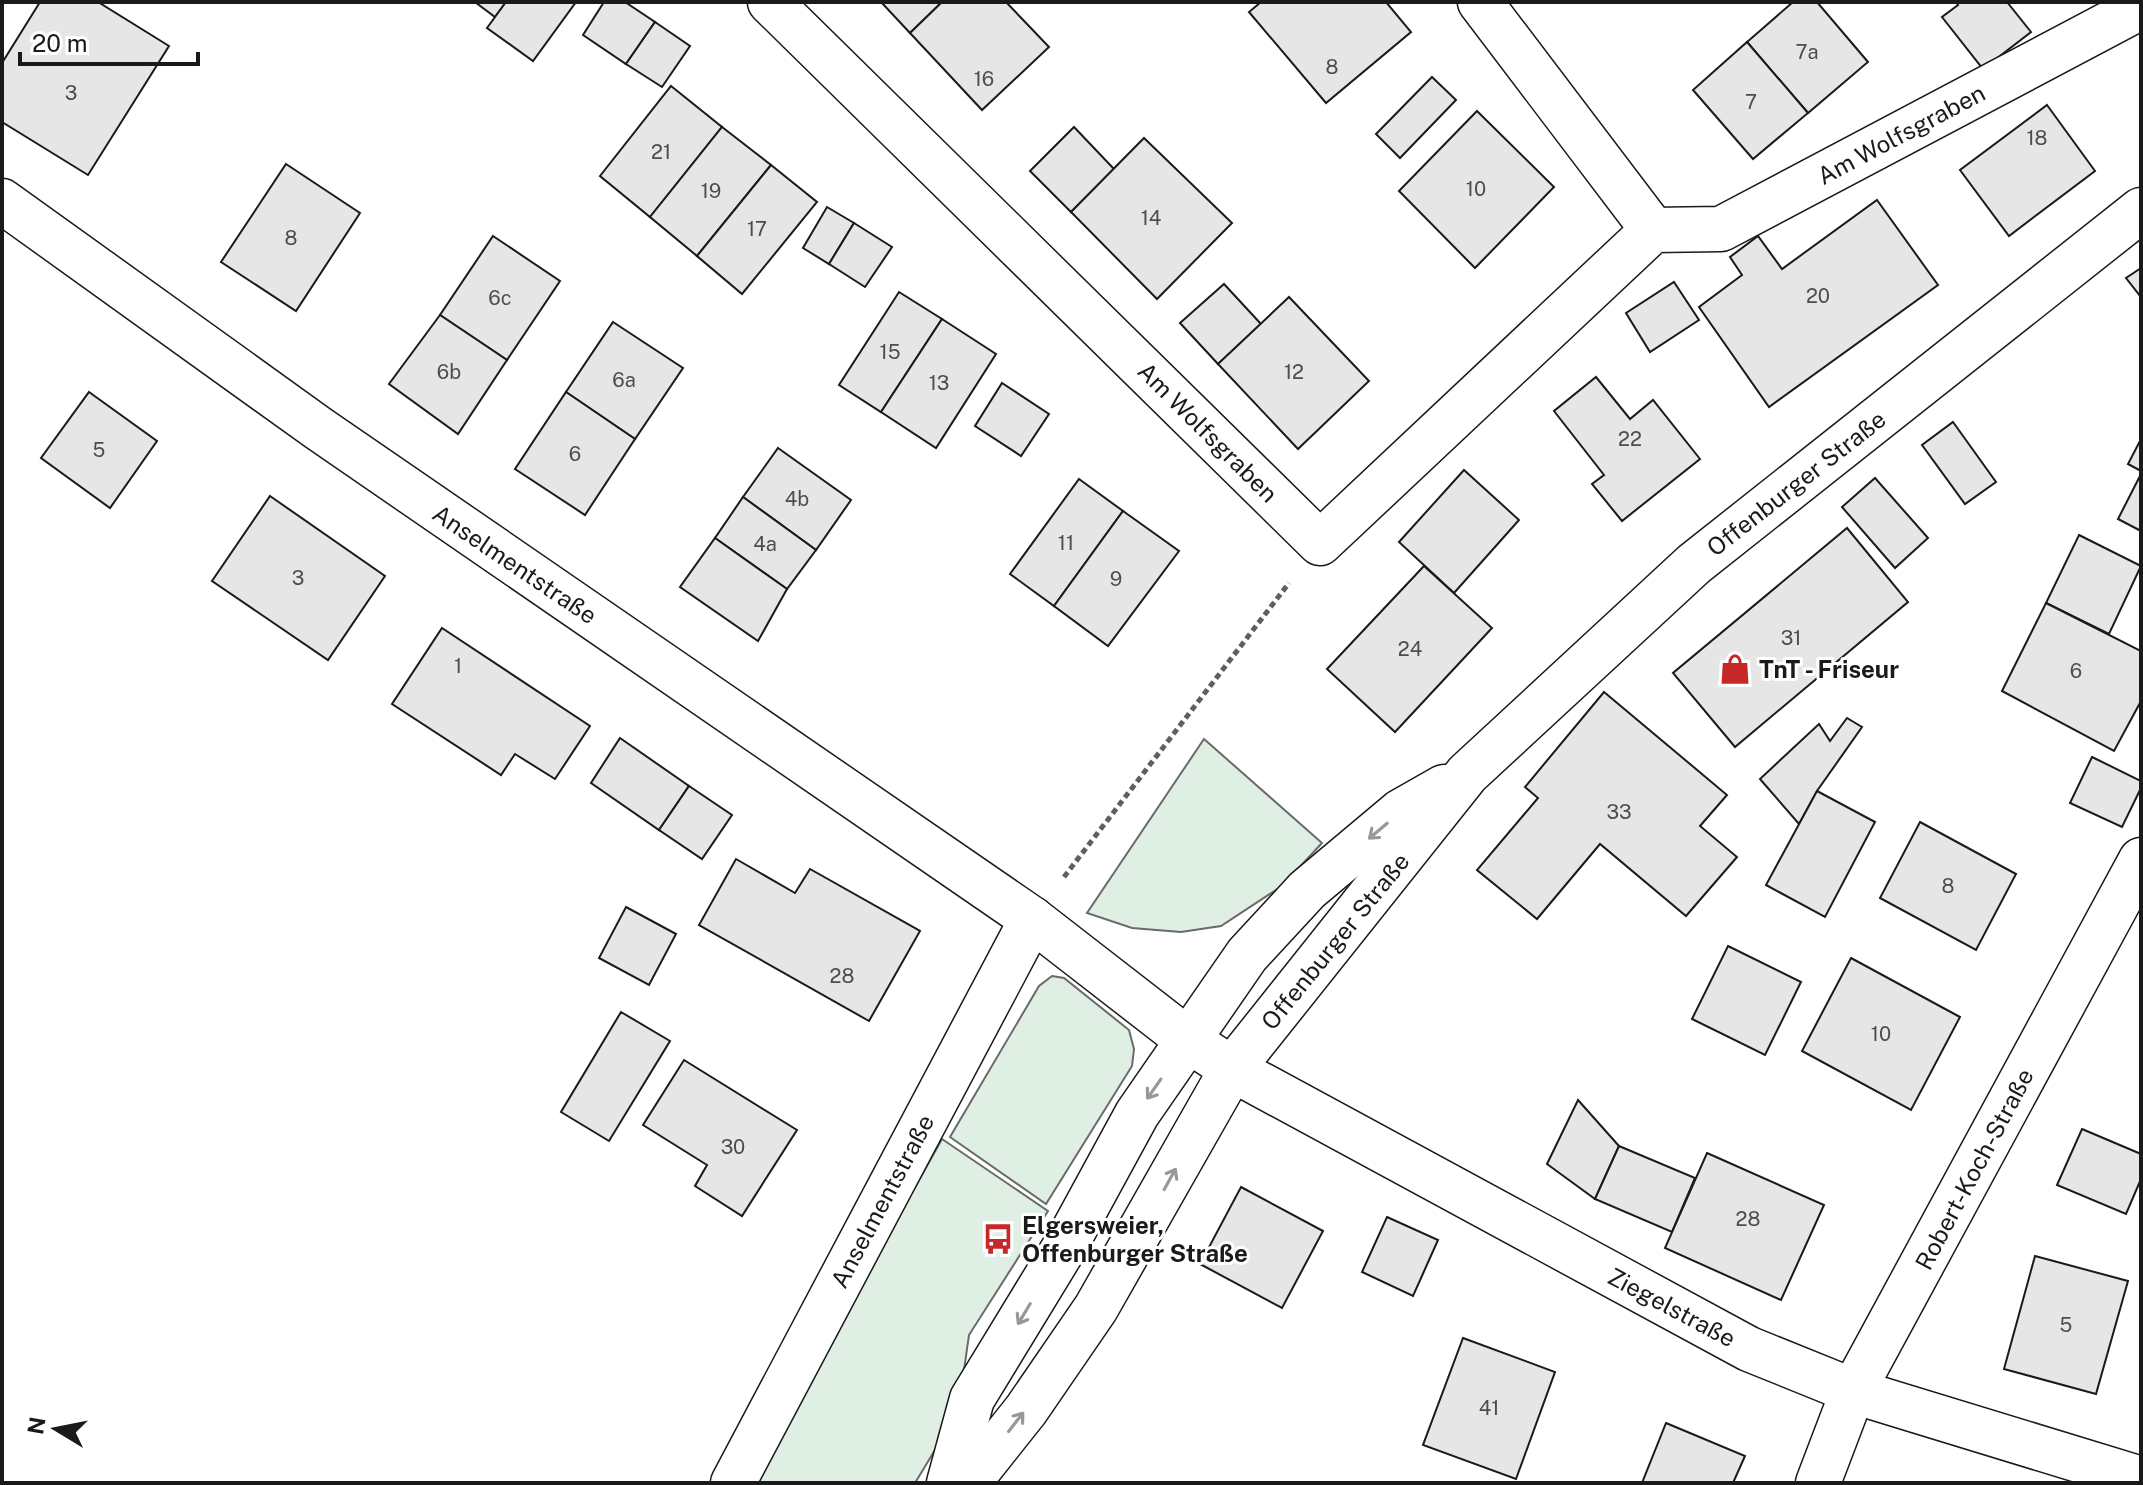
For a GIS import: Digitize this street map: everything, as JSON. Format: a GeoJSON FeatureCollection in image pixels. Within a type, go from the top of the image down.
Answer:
{"type":"FeatureCollection","features":[{"type":"Feature","properties":{"kind":"street","name":"Am Wolfsgraben"},"geometry":{"type":"LineString","coordinates":[[770,2],[1320,543]]}},
{"type":"Feature","properties":{"kind":"street"},"geometry":{"type":"LineString","coordinates":[[1320,543],[1653,230],[1480,2]]}},
{"type":"Feature","properties":{"kind":"street","name":"Am Wolfsgraben"},"geometry":{"type":"LineString","coordinates":[[1653,230],[1721,229],[2141,7]]}},
{"type":"Feature","properties":{"kind":"street","name":"Anselmentstraße"},"geometry":{"type":"LineString","coordinates":[[2,201],[318,428],[1032,919],[1188,1040]]}},
{"type":"Feature","properties":{"kind":"street","name":"Offenburger Straße"},"geometry":{"type":"LineString","coordinates":[[968,1483],[1026,1410],[1096,1308],[1232,1069],[1467,774],[1694,564],[2141,210]]}},
{"type":"Feature","properties":{"kind":"street","name":"Offenburger Straße"},"geometry":{"type":"LineString","coordinates":[[949,1483],[972,1399],[1064,1248],[1137,1114],[1247,955],[1307,890],[1400,812],[1467,774]]}},
{"type":"Feature","properties":{"kind":"street","name":"Robert-Koch-Straße"},"geometry":{"type":"LineString","coordinates":[[1818,1483],[1853,1391],[2141,860]]}},
{"type":"Feature","properties":{"kind":"street","name":"Anselmentstraße"},"geometry":{"type":"LineString","coordinates":[[733,1483],[1032,919]]}},
{"type":"Feature","properties":{"kind":"street"},"geometry":{"type":"LineString","coordinates":[[1188,1040],[1232,1069]]}},
{"type":"Feature","properties":{"kind":"street","name":"Ziegelstraße"},"geometry":{"type":"LineString","coordinates":[[1232,1069],[1749,1349],[1853,1391],[2141,1479]]}},
{"type":"Feature","properties":{"kind":"path"},"geometry":{"type":"LineString","coordinates":[[1032,919],[1320,543]]}},
{"type":"Feature","properties":{"kind":"green space"},"geometry":{"type":"Polygon","coordinates":[[[1204,739],[1322,843],[1282,886],[1221,926],[1181,932],[1132,928],[1087,913],[1204,739]]]}},
{"type":"Feature","properties":{"kind":"green space"},"geometry":{"type":"Polygon","coordinates":[[[1052,976],[1064,978],[1129,1030],[1134,1049],[1132,1066],[1046,1204],[950,1137],[1039,986],[1052,976]]]}},
{"type":"Feature","properties":{"kind":"green space"},"geometry":{"type":"Polygon","coordinates":[[[942,1139],[1048,1211],[969,1335],[958,1412],[915,1483],[749,1483],[942,1139]]]}},
{"type":"Feature","properties":{"kind":"building"},"geometry":{"type":"Polygon","coordinates":[[[40,2],[98,2],[169,46],[88,175],[2,122],[2,63],[40,2]]]}},
{"type":"Feature","properties":{"kind":"building"},"geometry":{"type":"Polygon","coordinates":[[[475,2],[506,2],[495,17],[475,2]]]}},
{"type":"Feature","properties":{"kind":"building"},"geometry":{"type":"Polygon","coordinates":[[[506,2],[576,2],[533,61],[487,28],[506,2]]]}},
{"type":"Feature","properties":{"kind":"building"},"geometry":{"type":"Polygon","coordinates":[[[604,2],[625,2],[655,22],[626,64],[583,35],[604,2]]]}},
{"type":"Feature","properties":{"kind":"building"},"geometry":{"type":"Polygon","coordinates":[[[881,2],[942,2],[910,33],[881,2]]]}},
{"type":"Feature","properties":{"kind":"building"},"geometry":{"type":"Polygon","coordinates":[[[942,2],[1006,2],[1049,47],[982,110],[910,33],[942,2]]]}},
{"type":"Feature","properties":{"kind":"building"},"geometry":{"type":"Polygon","coordinates":[[[1261,2],[1386,2],[1411,32],[1326,103],[1249,12],[1261,2]]]}},
{"type":"Feature","properties":{"kind":"building"},"geometry":{"type":"Polygon","coordinates":[[[1793,2],[1817,2],[1868,62],[1808,113],[1747,42],[1793,2]]]}},
{"type":"Feature","properties":{"kind":"building"},"geometry":{"type":"Polygon","coordinates":[[[1956,2],[2007,2],[2031,32],[1983,69],[1942,17],[1958,5],[1956,2]]]}},
{"type":"Feature","properties":{"kind":"building"},"geometry":{"type":"Polygon","coordinates":[[[655,22],[690,46],[662,87],[626,64],[655,22]]]}},
{"type":"Feature","properties":{"kind":"building"},"geometry":{"type":"Polygon","coordinates":[[[1747,42],[1808,113],[1753,159],[1693,90],[1747,42]]]}},
{"type":"Feature","properties":{"kind":"building"},"geometry":{"type":"Polygon","coordinates":[[[1432,77],[1456,100],[1400,158],[1376,134],[1432,77]]]}},
{"type":"Feature","properties":{"kind":"building"},"geometry":{"type":"Polygon","coordinates":[[[671,86],[722,127],[650,217],[600,176],[671,86]]]}},
{"type":"Feature","properties":{"kind":"building"},"geometry":{"type":"Polygon","coordinates":[[[2047,105],[2095,171],[2009,236],[1960,170],[2047,105]]]}},
{"type":"Feature","properties":{"kind":"building"},"geometry":{"type":"Polygon","coordinates":[[[1477,111],[1554,187],[1475,268],[1399,191],[1477,111]]]}},
{"type":"Feature","properties":{"kind":"building"},"geometry":{"type":"Polygon","coordinates":[[[722,127],[771,165],[697,256],[650,217],[722,127]]]}},
{"type":"Feature","properties":{"kind":"building"},"geometry":{"type":"Polygon","coordinates":[[[1074,127],[1114,169],[1071,212],[1030,171],[1074,127]]]}},
{"type":"Feature","properties":{"kind":"building"},"geometry":{"type":"Polygon","coordinates":[[[1144,138],[1232,223],[1157,299],[1071,212],[1144,138]]]}},
{"type":"Feature","properties":{"kind":"building"},"geometry":{"type":"Polygon","coordinates":[[[286,164],[360,213],[296,311],[221,262],[286,164]]]}},
{"type":"Feature","properties":{"kind":"building"},"geometry":{"type":"Polygon","coordinates":[[[771,165],[817,202],[742,294],[697,256],[771,165]]]}},
{"type":"Feature","properties":{"kind":"building"},"geometry":{"type":"Polygon","coordinates":[[[1877,200],[1938,285],[1769,407],[1699,307],[1742,275],[1730,257],[1758,236],[1782,269],[1877,200]]]}},
{"type":"Feature","properties":{"kind":"building"},"geometry":{"type":"Polygon","coordinates":[[[827,207],[854,223],[829,264],[803,248],[827,207]]]}},
{"type":"Feature","properties":{"kind":"building"},"geometry":{"type":"Polygon","coordinates":[[[854,223],[892,247],[865,287],[829,264],[854,223]]]}},
{"type":"Feature","properties":{"kind":"building"},"geometry":{"type":"Polygon","coordinates":[[[493,236],[560,281],[507,360],[440,315],[493,236]]]}},
{"type":"Feature","properties":{"kind":"building"},"geometry":{"type":"Polygon","coordinates":[[[2141,268],[2141,297],[2126,278],[2141,268]]]}},
{"type":"Feature","properties":{"kind":"building"},"geometry":{"type":"Polygon","coordinates":[[[1674,282],[1699,320],[1650,352],[1626,313],[1674,282]]]}},
{"type":"Feature","properties":{"kind":"building"},"geometry":{"type":"Polygon","coordinates":[[[1224,284],[1261,324],[1218,364],[1180,323],[1224,284]]]}},
{"type":"Feature","properties":{"kind":"building"},"geometry":{"type":"Polygon","coordinates":[[[899,292],[942,319],[881,412],[839,385],[899,292]]]}},
{"type":"Feature","properties":{"kind":"building"},"geometry":{"type":"Polygon","coordinates":[[[1289,297],[1369,381],[1298,449],[1218,364],[1289,297]]]}},
{"type":"Feature","properties":{"kind":"building"},"geometry":{"type":"Polygon","coordinates":[[[440,315],[507,360],[458,434],[389,384],[440,315]]]}},
{"type":"Feature","properties":{"kind":"building"},"geometry":{"type":"Polygon","coordinates":[[[942,319],[996,354],[936,448],[881,412],[942,319]]]}},
{"type":"Feature","properties":{"kind":"building"},"geometry":{"type":"Polygon","coordinates":[[[613,322],[683,368],[635,439],[566,392],[613,322]]]}},
{"type":"Feature","properties":{"kind":"building"},"geometry":{"type":"Polygon","coordinates":[[[1596,377],[1630,419],[1653,400],[1700,459],[1622,521],[1592,484],[1604,475],[1554,411],[1596,377]]]}},
{"type":"Feature","properties":{"kind":"building"},"geometry":{"type":"Polygon","coordinates":[[[1002,383],[1049,414],[1021,456],[975,426],[1002,383]]]}},
{"type":"Feature","properties":{"kind":"building"},"geometry":{"type":"Polygon","coordinates":[[[89,392],[157,441],[110,508],[41,458],[89,392]]]}},
{"type":"Feature","properties":{"kind":"building"},"geometry":{"type":"Polygon","coordinates":[[[566,392],[635,439],[585,515],[515,469],[566,392]]]}},
{"type":"Feature","properties":{"kind":"building"},"geometry":{"type":"Polygon","coordinates":[[[1953,422],[1996,482],[1965,504],[1922,445],[1953,422]]]}},
{"type":"Feature","properties":{"kind":"building"},"geometry":{"type":"Polygon","coordinates":[[[2141,439],[2141,471],[2128,464],[2141,439]]]}},
{"type":"Feature","properties":{"kind":"building"},"geometry":{"type":"Polygon","coordinates":[[[778,448],[851,500],[816,550],[743,497],[778,448]]]}},
{"type":"Feature","properties":{"kind":"building"},"geometry":{"type":"Polygon","coordinates":[[[1464,470],[1519,520],[1454,593],[1399,542],[1464,470]]]}},
{"type":"Feature","properties":{"kind":"building"},"geometry":{"type":"Polygon","coordinates":[[[2141,474],[2141,531],[2118,519],[2141,474]]]}},
{"type":"Feature","properties":{"kind":"building"},"geometry":{"type":"Polygon","coordinates":[[[1875,478],[1928,538],[1895,568],[1842,507],[1875,478]]]}},
{"type":"Feature","properties":{"kind":"building"},"geometry":{"type":"Polygon","coordinates":[[[1079,479],[1123,511],[1054,606],[1010,574],[1079,479]]]}},
{"type":"Feature","properties":{"kind":"building"},"geometry":{"type":"Polygon","coordinates":[[[270,496],[385,576],[328,660],[212,581],[270,496]]]}},
{"type":"Feature","properties":{"kind":"building"},"geometry":{"type":"Polygon","coordinates":[[[743,497],[816,550],[787,589],[715,538],[743,497]]]}},
{"type":"Feature","properties":{"kind":"building"},"geometry":{"type":"Polygon","coordinates":[[[1123,511],[1179,551],[1108,646],[1054,606],[1123,511]]]}},
{"type":"Feature","properties":{"kind":"building"},"geometry":{"type":"Polygon","coordinates":[[[1847,528],[1908,602],[1735,747],[1673,673],[1847,528]]]}},
{"type":"Feature","properties":{"kind":"building"},"geometry":{"type":"Polygon","coordinates":[[[2079,535],[2141,566],[2109,634],[2046,603],[2079,535]]]}},
{"type":"Feature","properties":{"kind":"building"},"geometry":{"type":"Polygon","coordinates":[[[715,538],[787,589],[758,641],[680,587],[715,538]]]}},
{"type":"Feature","properties":{"kind":"building"},"geometry":{"type":"Polygon","coordinates":[[[1424,566],[1492,628],[1395,732],[1327,669],[1424,566]]]}},
{"type":"Feature","properties":{"kind":"building"},"geometry":{"type":"Polygon","coordinates":[[[2046,603],[2141,651],[2141,701],[2114,751],[2002,691],[2046,603]]]}},
{"type":"Feature","properties":{"kind":"building"},"geometry":{"type":"Polygon","coordinates":[[[442,628],[590,726],[555,779],[515,754],[501,775],[392,704],[442,628]]]}},
{"type":"Feature","properties":{"kind":"building"},"geometry":{"type":"Polygon","coordinates":[[[1604,692],[1727,795],[1700,826],[1737,857],[1686,916],[1600,844],[1537,919],[1477,870],[1538,798],[1525,787],[1604,692]]]}},
{"type":"Feature","properties":{"kind":"building"},"geometry":{"type":"Polygon","coordinates":[[[1847,718],[1862,727],[1817,791],[1799,824],[1760,779],[1819,724],[1830,741],[1847,718]]]}},
{"type":"Feature","properties":{"kind":"building"},"geometry":{"type":"Polygon","coordinates":[[[620,738],[689,786],[659,830],[591,783],[620,738]]]}},
{"type":"Feature","properties":{"kind":"building"},"geometry":{"type":"Polygon","coordinates":[[[2092,757],[2141,781],[2141,788],[2122,827],[2070,803],[2092,757]]]}},
{"type":"Feature","properties":{"kind":"building"},"geometry":{"type":"Polygon","coordinates":[[[689,786],[732,815],[702,859],[659,830],[689,786]]]}},
{"type":"Feature","properties":{"kind":"building"},"geometry":{"type":"Polygon","coordinates":[[[1817,791],[1875,822],[1825,917],[1766,885],[1817,791]]]}},
{"type":"Feature","properties":{"kind":"building"},"geometry":{"type":"Polygon","coordinates":[[[1920,822],[2016,874],[1976,950],[1880,898],[1920,822]]]}},
{"type":"Feature","properties":{"kind":"building"},"geometry":{"type":"Polygon","coordinates":[[[736,859],[795,893],[810,869],[920,931],[869,1021],[699,925],[736,859]]]}},
{"type":"Feature","properties":{"kind":"building"},"geometry":{"type":"Polygon","coordinates":[[[626,907],[676,934],[649,985],[599,958],[626,907]]]}},
{"type":"Feature","properties":{"kind":"building"},"geometry":{"type":"Polygon","coordinates":[[[1728,946],[1801,982],[1765,1055],[1692,1019],[1728,946]]]}},
{"type":"Feature","properties":{"kind":"building"},"geometry":{"type":"Polygon","coordinates":[[[1851,958],[1960,1017],[1911,1110],[1802,1051],[1851,958]]]}},
{"type":"Feature","properties":{"kind":"building"},"geometry":{"type":"Polygon","coordinates":[[[621,1012],[670,1041],[609,1141],[561,1112],[621,1012]]]}},
{"type":"Feature","properties":{"kind":"building"},"geometry":{"type":"Polygon","coordinates":[[[684,1060],[797,1130],[742,1216],[695,1186],[707,1165],[643,1125],[684,1060]]]}},
{"type":"Feature","properties":{"kind":"building"},"geometry":{"type":"Polygon","coordinates":[[[1578,1100],[1619,1146],[1595,1199],[1547,1164],[1578,1100]]]}},
{"type":"Feature","properties":{"kind":"building"},"geometry":{"type":"Polygon","coordinates":[[[2082,1129],[2141,1154],[2141,1179],[2126,1214],[2057,1185],[2082,1129]]]}},
{"type":"Feature","properties":{"kind":"building"},"geometry":{"type":"Polygon","coordinates":[[[1619,1146],[1695,1178],[1672,1232],[1595,1199],[1619,1146]]]}},
{"type":"Feature","properties":{"kind":"building"},"geometry":{"type":"Polygon","coordinates":[[[1707,1153],[1824,1205],[1781,1300],[1665,1248],[1707,1153]]]}},
{"type":"Feature","properties":{"kind":"building"},"geometry":{"type":"Polygon","coordinates":[[[1241,1187],[1323,1231],[1282,1308],[1200,1264],[1241,1187]]]}},
{"type":"Feature","properties":{"kind":"building"},"geometry":{"type":"Polygon","coordinates":[[[1387,1217],[1438,1240],[1413,1296],[1362,1272],[1387,1217]]]}},
{"type":"Feature","properties":{"kind":"building"},"geometry":{"type":"Polygon","coordinates":[[[2035,1256],[2128,1281],[2096,1394],[2004,1369],[2035,1256]]]}},
{"type":"Feature","properties":{"kind":"building"},"geometry":{"type":"Polygon","coordinates":[[[1463,1338],[1555,1372],[1516,1479],[1423,1445],[1463,1338]]]}},
{"type":"Feature","properties":{"kind":"building"},"geometry":{"type":"Polygon","coordinates":[[[1666,1423],[1745,1456],[1733,1483],[1642,1483],[1666,1423]]]}},
{"type":"Feature","properties":{"kind":"place","name":"TnT - Friseur"},"geometry":{"type":"Point","coordinates":[1735,669]}},
{"type":"Feature","properties":{"kind":"place","name":"Elgersweier, Offenburger Straße"},"geometry":{"type":"Point","coordinates":[998,1239]}}]}
